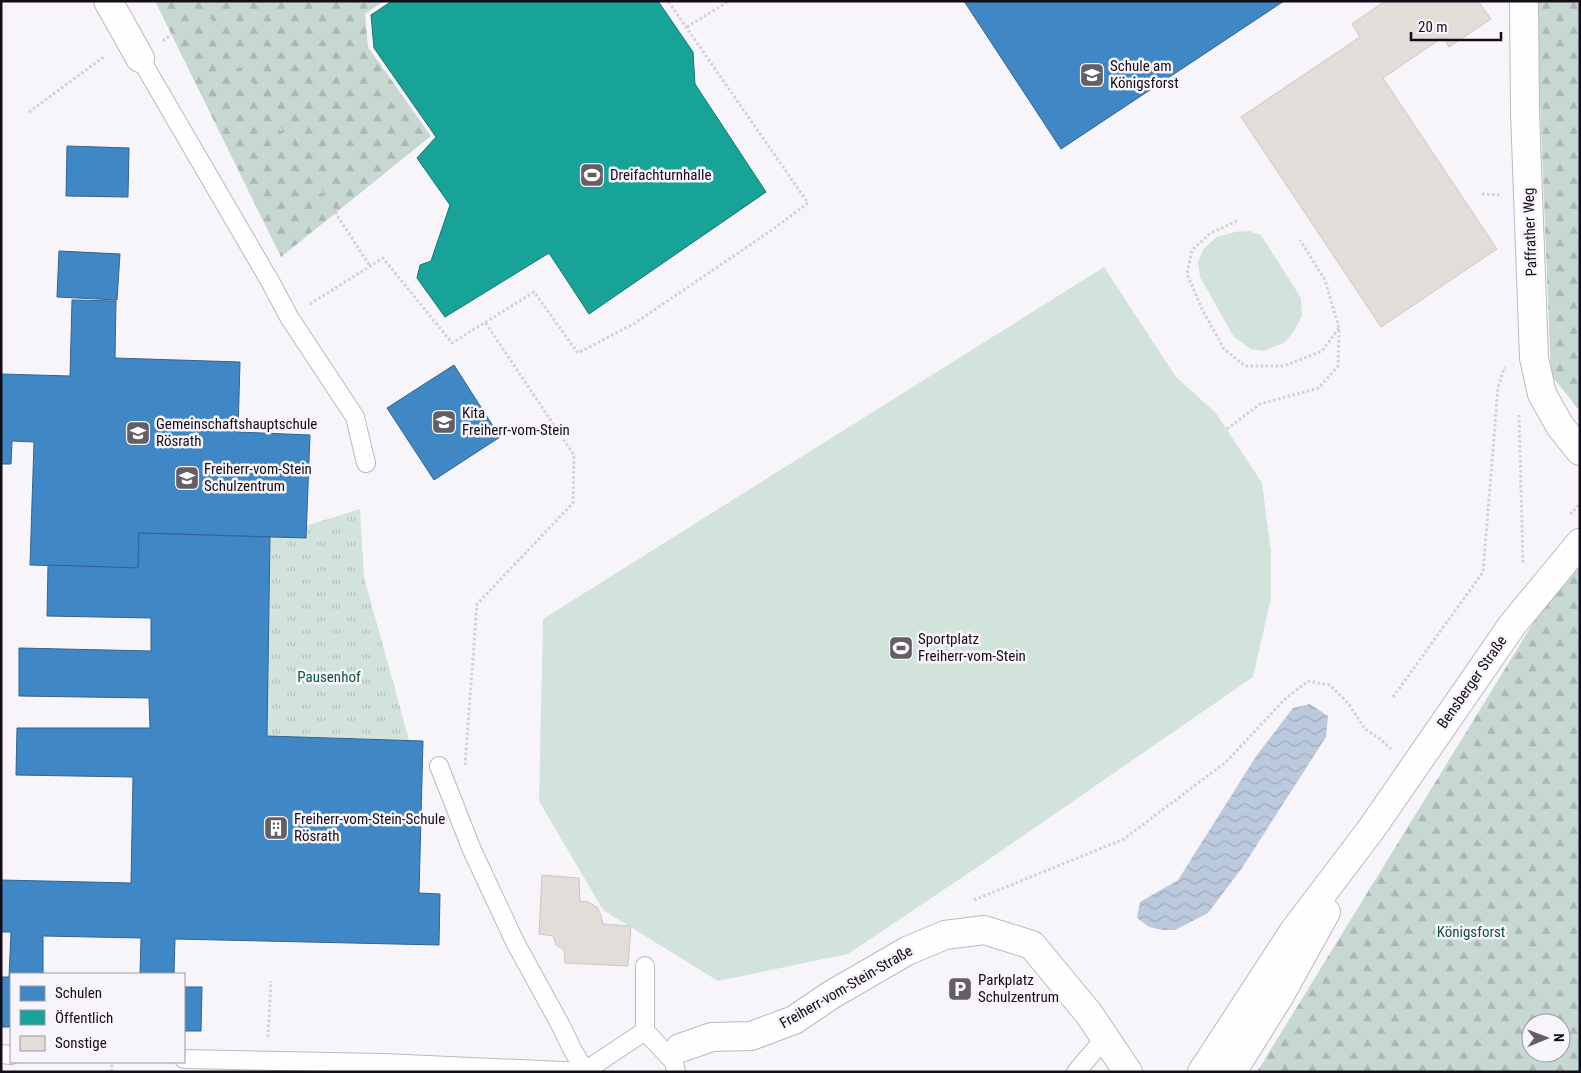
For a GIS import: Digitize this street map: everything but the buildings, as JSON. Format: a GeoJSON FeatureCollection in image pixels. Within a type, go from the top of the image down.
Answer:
{"type":"FeatureCollection","features":[{"type":"Feature","properties":{"kind":"street"},"geometry":{"type":"LineString","coordinates":[[108,1],[135,48]]}},
{"type":"Feature","properties":{"kind":"street","name":"Paffrather Weg"},"geometry":{"type":"LineString","coordinates":[[1524,1],[1525,112],[1534,358],[1542,394],[1560,426],[1580,451]]}},
{"type":"Feature","properties":{"kind":"street","name":"Bensberger Straße"},"geometry":{"type":"LineString","coordinates":[[1372,828],[1513,624],[1580,543]]}},
{"type":"Feature","properties":{"kind":"street"},"geometry":{"type":"LineString","coordinates":[[1202,1072],[1294,931],[1372,828]]}},
{"type":"Feature","properties":{"kind":"street"},"geometry":{"type":"LineString","coordinates":[[1232,1072],[1280,995],[1372,828]]}},
{"type":"Feature","properties":{"kind":"street","name":"Freiherr-vom-Stein-Straße"},"geometry":{"type":"LineString","coordinates":[[677,1061],[712,1037],[751,1036],[794,1020],[831,995],[907,951],[944,935],[984,930],[1032,945],[1090,1014],[1128,1072]]}},
{"type":"Feature","properties":{"kind":"lane"},"geometry":{"type":"LineString","coordinates":[[135,48],[289,317],[355,417],[366,463]]}},
{"type":"Feature","properties":{"kind":"lane"},"geometry":{"type":"LineString","coordinates":[[439,766],[472,850],[515,942],[585,1071]]}},
{"type":"Feature","properties":{"kind":"lane"},"geometry":{"type":"LineString","coordinates":[[645,966],[645,1031],[677,1061]]}},
{"type":"Feature","properties":{"kind":"lane"},"geometry":{"type":"LineString","coordinates":[[185,1059],[585,1071],[645,1031]]}},
{"type":"Feature","properties":{"kind":"lane"},"geometry":{"type":"LineString","coordinates":[[1076,1072],[1105,1038]]}},
{"type":"Feature","properties":{"kind":"path"},"geometry":{"type":"LineString","coordinates":[[29,112],[135,48],[204,11],[218,1]]}},
{"type":"Feature","properties":{"kind":"path"},"geometry":{"type":"LineString","coordinates":[[289,317],[383,258],[452,342],[534,292],[578,353],[635,323],[769,232],[808,203],[668,1]]}},
{"type":"Feature","properties":{"kind":"path"},"geometry":{"type":"LineString","coordinates":[[687,27],[729,1]]}},
{"type":"Feature","properties":{"kind":"path"},"geometry":{"type":"LineString","coordinates":[[204,11],[370,266]]}},
{"type":"Feature","properties":{"kind":"path"},"geometry":{"type":"LineString","coordinates":[[1482,194],[1504,195]]}},
{"type":"Feature","properties":{"kind":"path"},"geometry":{"type":"LineString","coordinates":[[1237,221],[1211,233],[1192,250],[1187,274],[1203,311],[1224,349],[1245,366],[1284,366],[1322,351],[1339,328]]}},
{"type":"Feature","properties":{"kind":"path"},"geometry":{"type":"LineString","coordinates":[[1227,429],[1260,404],[1319,388],[1338,366],[1339,328],[1324,280],[1300,240]]}},
{"type":"Feature","properties":{"kind":"path"},"geometry":{"type":"LineString","coordinates":[[453,800],[466,764],[476,604],[573,503],[574,455],[485,322]]}},
{"type":"Feature","properties":{"kind":"path"},"geometry":{"type":"LineString","coordinates":[[1393,697],[1483,572],[1498,388],[1504,368],[1510,367]]}},
{"type":"Feature","properties":{"kind":"path"},"geometry":{"type":"LineString","coordinates":[[1518,407],[1523,567]]}},
{"type":"Feature","properties":{"kind":"path"},"geometry":{"type":"LineString","coordinates":[[968,902],[1124,838],[1226,762],[1285,699],[1308,681],[1330,686],[1348,703],[1366,729],[1394,752]]}},
{"type":"Feature","properties":{"kind":"path"},"geometry":{"type":"LineString","coordinates":[[267,1060],[271,981]]}},
{"type":"Feature","properties":{"kind":"green space"},"geometry":{"type":"Polygon","coordinates":[[[155,1],[384,1],[365,14],[368,47],[431,136],[281,257],[155,1]]]}},
{"type":"Feature","properties":{"kind":"green space"},"geometry":{"type":"Polygon","coordinates":[[[1536,1],[1580,1],[1580,411],[1551,375],[1536,1]]]}},
{"type":"Feature","properties":{"kind":"green space"},"geometry":{"type":"Polygon","coordinates":[[[1249,231],[1261,235],[1301,298],[1302,316],[1294,331],[1284,343],[1264,351],[1251,349],[1234,337],[1200,277],[1198,262],[1204,248],[1217,237],[1235,232],[1249,231]]]}},
{"type":"Feature","properties":{"kind":"green space","name":"Sportplatz Freiherr-vom-Stein"},"geometry":{"type":"Polygon","coordinates":[[[1104,267],[1176,377],[1216,413],[1262,483],[1271,551],[1271,598],[1253,677],[848,954],[718,981],[603,910],[539,801],[543,619],[1104,267]]]}},
{"type":"Feature","properties":{"kind":"green space","name":"Pausenhof"},"geometry":{"type":"Polygon","coordinates":[[[360,509],[364,577],[409,740],[267,736],[270,537],[360,509]]]}},
{"type":"Feature","properties":{"kind":"green space","name":"Königsforst"},"geometry":{"type":"Polygon","coordinates":[[[1580,561],[1580,1072],[1257,1072],[1540,612],[1580,561]]]}},
{"type":"Feature","properties":{"kind":"water"},"geometry":{"type":"Polygon","coordinates":[[[1310,704],[1328,716],[1326,737],[1242,868],[1208,913],[1175,930],[1149,927],[1137,918],[1140,902],[1178,880],[1257,755],[1293,708],[1310,704]]]}},
{"type":"Feature","properties":{"kind":"place","name":"Schule am Königsforst"},"geometry":{"type":"Point","coordinates":[1092,75]}},
{"type":"Feature","properties":{"kind":"place","name":"Dreifachturnhalle"},"geometry":{"type":"Point","coordinates":[592,175]}},
{"type":"Feature","properties":{"kind":"place","name":"Kita Freiherr-vom-Stein"},"geometry":{"type":"Point","coordinates":[444,422]}},
{"type":"Feature","properties":{"kind":"place","name":"Gemeinschaftshauptschule Rösrath"},"geometry":{"type":"Point","coordinates":[138,433]}},
{"type":"Feature","properties":{"kind":"place","name":"Freiherr-vom-Stein Schulzentrum"},"geometry":{"type":"Point","coordinates":[187,478]}},
{"type":"Feature","properties":{"kind":"place","name":"Sportplatz Freiherr-vom-Stein"},"geometry":{"type":"Point","coordinates":[901,648]}},
{"type":"Feature","properties":{"kind":"place","name":"Freiherr-vom-Stein-Schule Rösrath"},"geometry":{"type":"Point","coordinates":[276,828]}},
{"type":"Feature","properties":{"kind":"place","name":"Parkplatz Schulzentrum"},"geometry":{"type":"Point","coordinates":[960,989]}}]}
